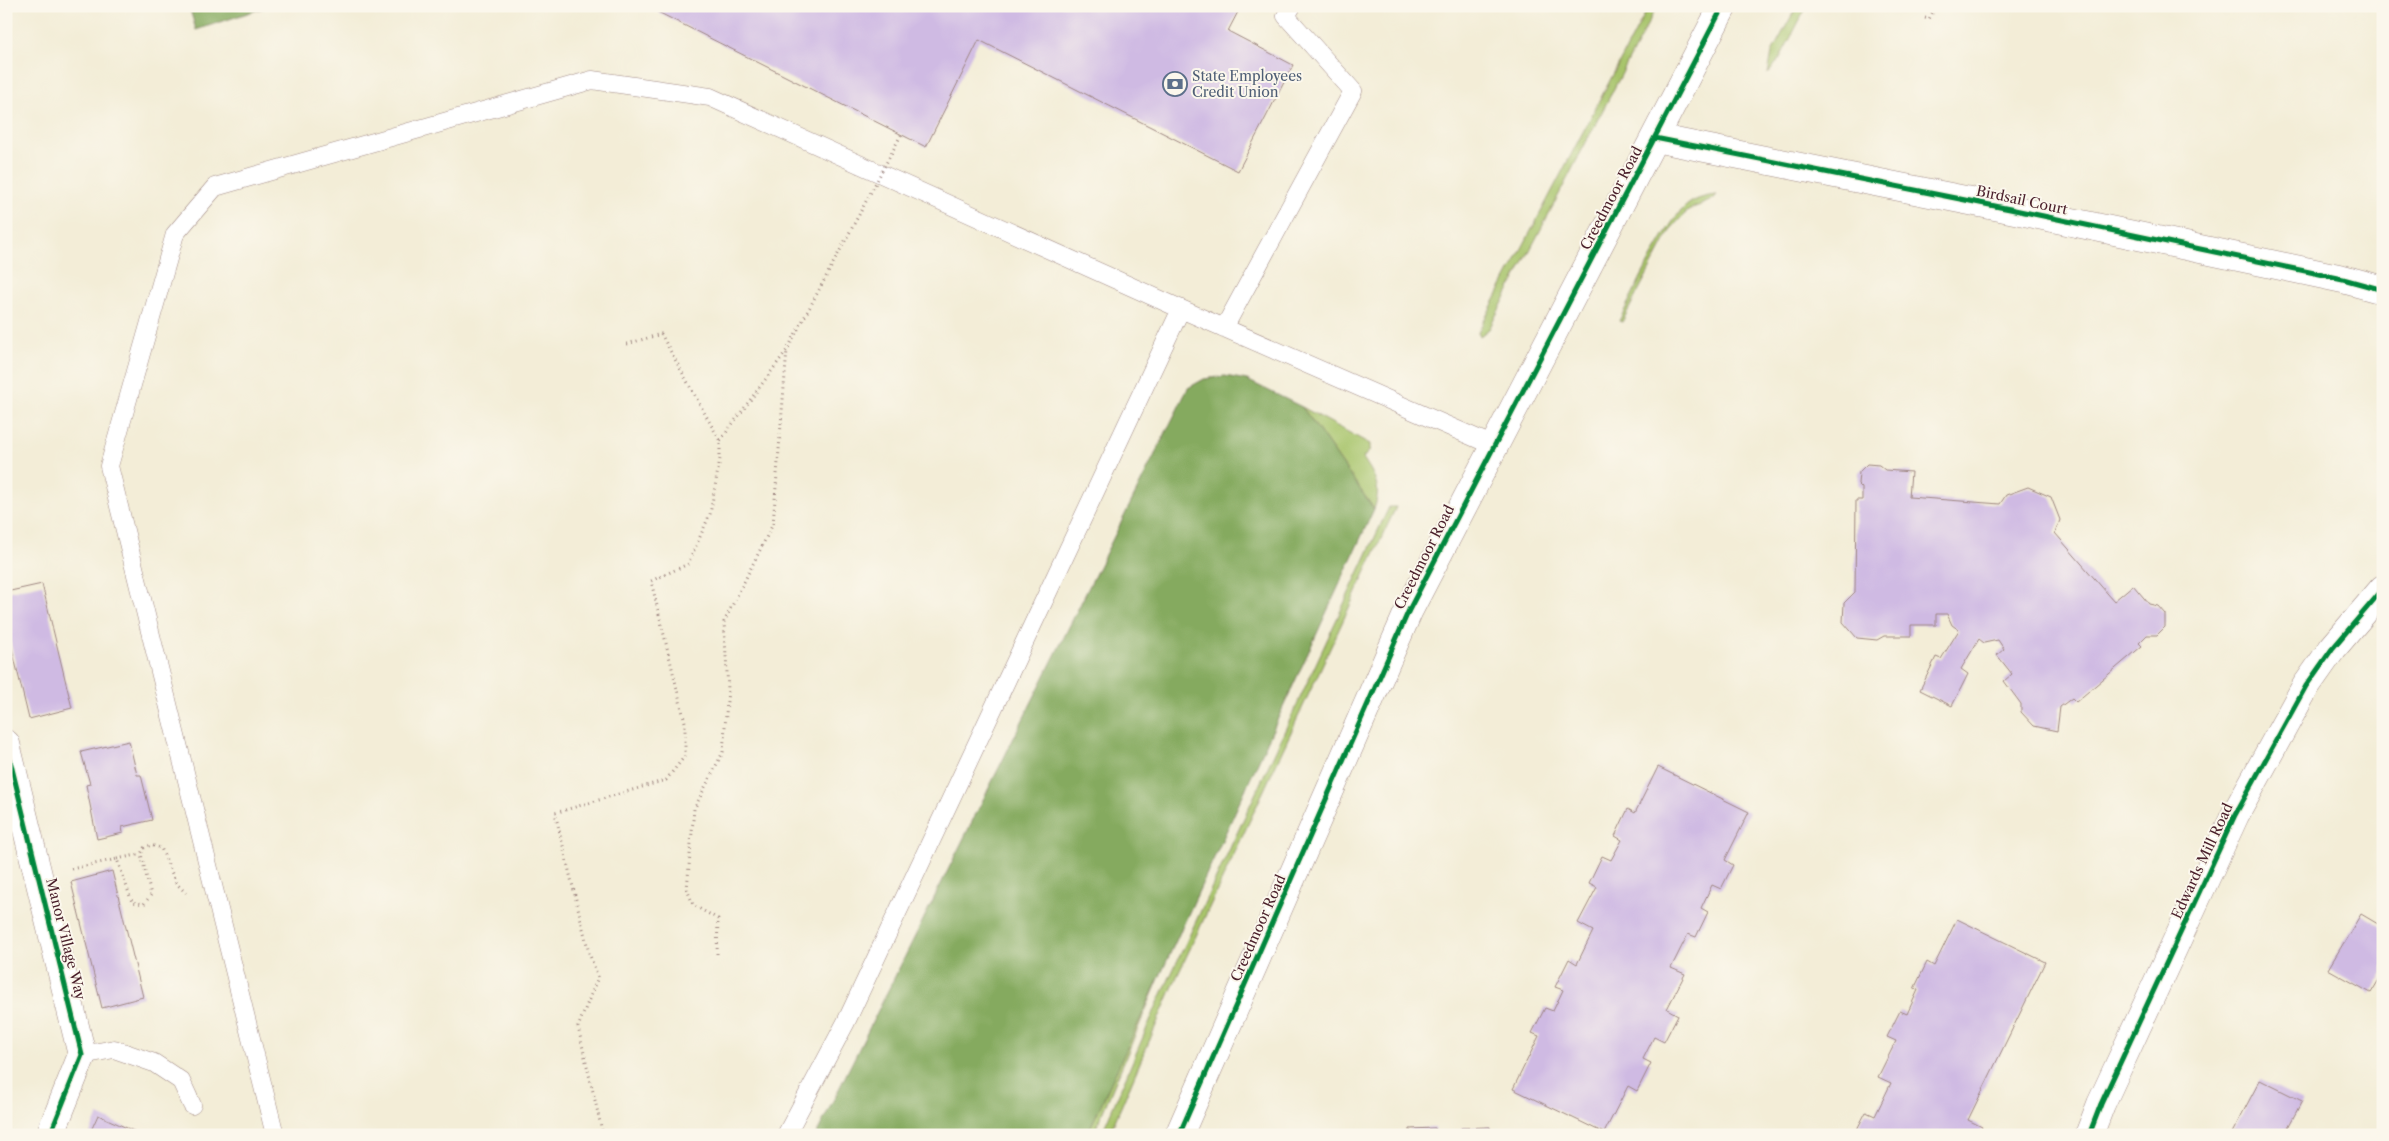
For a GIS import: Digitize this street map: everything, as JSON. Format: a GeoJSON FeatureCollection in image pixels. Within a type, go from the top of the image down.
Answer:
{"type":"FeatureCollection","features":[{"type":"Feature","properties":{"kind":"street","name":"Creedmoor Road"},"geometry":{"type":"LineString","coordinates":[[1179,1135],[1409,610],[1722,6]]}},
{"type":"Feature","properties":{"kind":"street","name":"Birdsail Court"},"geometry":{"type":"LineString","coordinates":[[1655,138],[2010,209],[2343,279],[2383,290]]}},
{"type":"Feature","properties":{"kind":"street","name":"Edwards Mill Road"},"geometry":{"type":"LineString","coordinates":[[2089,1135],[2101,1104],[2240,806],[2306,686],[2332,649],[2383,589]]}},
{"type":"Feature","properties":{"kind":"street","name":"Manor Village Way"},"geometry":{"type":"LineString","coordinates":[[6,744],[82,1055]]}},
{"type":"Feature","properties":{"kind":"street"},"geometry":{"type":"LineString","coordinates":[[50,1135],[82,1055]]}},
{"type":"Feature","properties":{"kind":"lane"},"geometry":{"type":"LineString","coordinates":[[1224,328],[1353,91],[1286,16],[1292,6]]}},
{"type":"Feature","properties":{"kind":"lane"},"geometry":{"type":"LineString","coordinates":[[275,1135],[109,466],[175,234],[215,187],[592,80],[710,96],[1180,309],[1494,446]]}},
{"type":"Feature","properties":{"kind":"lane"},"geometry":{"type":"LineString","coordinates":[[786,1135],[846,1022],[1180,309]]}},
{"type":"Feature","properties":{"kind":"lane"},"geometry":{"type":"LineString","coordinates":[[82,1055],[114,1049],[154,1063],[181,1081],[192,1105]]}},
{"type":"Feature","properties":{"kind":"path"},"geometry":{"type":"LineString","coordinates":[[1925,18],[1928,19],[1936,6]]}},
{"type":"Feature","properties":{"kind":"path"},"geometry":{"type":"LineString","coordinates":[[720,441],[787,350],[902,135]]}},
{"type":"Feature","properties":{"kind":"path"},"geometry":{"type":"LineString","coordinates":[[603,1135],[578,1027],[598,977],[589,953],[555,813],[666,780],[685,756],[685,722],[651,581],[688,564],[710,514],[720,459],[720,441],[661,334],[627,344]]}},
{"type":"Feature","properties":{"kind":"path"},"geometry":{"type":"LineString","coordinates":[[717,954],[718,919],[693,904],[687,889],[694,809],[723,752],[728,689],[724,622],[773,524],[787,350]]}},
{"type":"Feature","properties":{"kind":"path"},"geometry":{"type":"LineString","coordinates":[[116,859],[132,902],[144,904],[151,895],[141,854],[144,848],[152,845],[161,848],[176,883],[184,892],[193,893],[214,889]]}},
{"type":"Feature","properties":{"kind":"path"},"geometry":{"type":"LineString","coordinates":[[67,869],[141,854]]}},
{"type":"Feature","properties":{"kind":"green space"},"geometry":{"type":"Polygon","coordinates":[[[189,6],[269,6],[196,30],[189,6]]]}},
{"type":"Feature","properties":{"kind":"green space"},"geometry":{"type":"Polygon","coordinates":[[[1649,6],[1657,6],[1489,329],[1480,336],[1478,332],[1649,6]]]}},
{"type":"Feature","properties":{"kind":"green space"},"geometry":{"type":"Polygon","coordinates":[[[1797,6],[1807,6],[1780,58],[1768,74],[1772,52],[1797,6]]]}},
{"type":"Feature","properties":{"kind":"green space"},"geometry":{"type":"Polygon","coordinates":[[[1716,195],[1709,201],[1688,211],[1671,229],[1622,322],[1619,321],[1662,239],[1681,211],[1696,200],[1716,195]]]}},
{"type":"Feature","properties":{"kind":"green space"},"geometry":{"type":"Polygon","coordinates":[[[1225,376],[1247,380],[1302,407],[1374,509],[1087,1135],[816,1135],[1188,388],[1204,379],[1225,376]]]}},
{"type":"Feature","properties":{"kind":"green space"},"geometry":{"type":"Polygon","coordinates":[[[1302,407],[1370,444],[1370,450],[1363,458],[1376,482],[1377,494],[1374,509],[1302,407]]]}},
{"type":"Feature","properties":{"kind":"green space"},"geometry":{"type":"Polygon","coordinates":[[[1389,507],[1396,507],[1175,981],[1109,1135],[1101,1135],[1155,1009],[1389,507]]]}},
{"type":"Feature","properties":{"kind":"green space"},"geometry":{"type":"Polygon","coordinates":[[[1184,919],[1093,1135],[1087,1135],[1184,919]]]}},
{"type":"Feature","properties":{"kind":"building","name":"State Employees Credit Union"},"geometry":{"type":"Polygon","coordinates":[[[646,6],[1241,6],[1228,31],[1293,65],[1238,171],[979,40],[926,147],[646,6]]]}},
{"type":"Feature","properties":{"kind":"building"},"geometry":{"type":"Polygon","coordinates":[[[1867,464],[1879,465],[1885,470],[1911,472],[1909,497],[2000,504],[2006,495],[2028,487],[2051,497],[2060,520],[2055,533],[2114,601],[2133,585],[2149,604],[2158,606],[2165,614],[2165,627],[2157,635],[2147,635],[2139,643],[2142,646],[2076,702],[2072,698],[2060,707],[2057,731],[2034,726],[2021,712],[2021,704],[2004,681],[2012,674],[1997,655],[2004,649],[1998,640],[1984,643],[1979,639],[1961,669],[1968,674],[1952,706],[1920,690],[1936,657],[1941,659],[1959,630],[1952,625],[1947,614],[1936,614],[1936,625],[1911,625],[1911,636],[1884,636],[1877,640],[1857,638],[1843,622],[1844,603],[1855,592],[1856,500],[1862,500],[1862,488],[1858,484],[1859,472],[1867,464]]]}},
{"type":"Feature","properties":{"kind":"building"},"geometry":{"type":"Polygon","coordinates":[[[42,584],[72,708],[29,719],[6,624],[6,592],[42,584]]]}},
{"type":"Feature","properties":{"kind":"building"},"geometry":{"type":"Polygon","coordinates":[[[129,741],[137,775],[141,775],[152,820],[122,827],[123,833],[97,839],[86,785],[90,784],[81,752],[129,741]]]}},
{"type":"Feature","properties":{"kind":"building"},"geometry":{"type":"Polygon","coordinates":[[[1658,767],[1749,812],[1725,860],[1733,865],[1721,889],[1712,885],[1701,908],[1708,912],[1696,937],[1688,934],[1671,968],[1685,974],[1667,1009],[1678,1015],[1664,1042],[1654,1037],[1643,1059],[1651,1063],[1637,1091],[1628,1086],[1604,1133],[1513,1089],[1539,1036],[1532,1033],[1545,1008],[1553,1011],[1563,990],[1555,987],[1569,959],[1577,964],[1593,931],[1578,923],[1597,887],[1589,883],[1602,856],[1611,860],[1622,840],[1615,836],[1628,809],[1635,813],[1658,767]]]}},
{"type":"Feature","properties":{"kind":"building"},"geometry":{"type":"Polygon","coordinates":[[[112,871],[143,997],[102,1008],[71,882],[112,871]]]}},
{"type":"Feature","properties":{"kind":"building"},"geometry":{"type":"Polygon","coordinates":[[[2361,914],[2383,927],[2383,973],[2371,993],[2328,969],[2361,914]]]}},
{"type":"Feature","properties":{"kind":"building"},"geometry":{"type":"Polygon","coordinates":[[[1957,919],[2045,962],[1968,1120],[1982,1127],[1979,1135],[1854,1135],[1866,1112],[1875,1116],[1891,1083],[1878,1077],[1896,1041],[1887,1037],[1900,1011],[1907,1014],[1918,990],[1914,989],[1927,962],[1934,966],[1957,919]]]}},
{"type":"Feature","properties":{"kind":"building"},"geometry":{"type":"Polygon","coordinates":[[[2260,1080],[2302,1101],[2284,1135],[2232,1133],[2260,1080]]]}},
{"type":"Feature","properties":{"kind":"building"},"geometry":{"type":"Polygon","coordinates":[[[98,1115],[136,1132],[135,1135],[89,1135],[98,1115]]]}},
{"type":"Feature","properties":{"kind":"building"},"geometry":{"type":"Polygon","coordinates":[[[1490,1127],[1490,1135],[1461,1135],[1461,1128],[1490,1127]]]}},
{"type":"Feature","properties":{"kind":"building"},"geometry":{"type":"Polygon","coordinates":[[[1435,1128],[1436,1135],[1410,1135],[1410,1129],[1435,1128]]]}},
{"type":"Feature","properties":{"kind":"building"},"geometry":{"type":"Polygon","coordinates":[[[1530,1132],[1530,1135],[1509,1135],[1509,1133],[1530,1132]]]}},
{"type":"Feature","properties":{"kind":"cycle path"},"geometry":{"type":"LineString","coordinates":[[1179,1135],[1409,610],[1723,6]]}},
{"type":"Feature","properties":{"kind":"cycle path"},"geometry":{"type":"LineString","coordinates":[[1655,138],[2010,209],[2343,279],[2383,290]]}},
{"type":"Feature","properties":{"kind":"cycle path"},"geometry":{"type":"LineString","coordinates":[[2089,1135],[2101,1104],[2235,815],[2306,686],[2332,649],[2383,589]]}},
{"type":"Feature","properties":{"kind":"cycle path"},"geometry":{"type":"LineString","coordinates":[[6,744],[82,1055],[50,1135]]}},
{"type":"Feature","properties":{"kind":"place","name":"State Employees Credit Union"},"geometry":{"type":"Point","coordinates":[1175,84]}}]}
